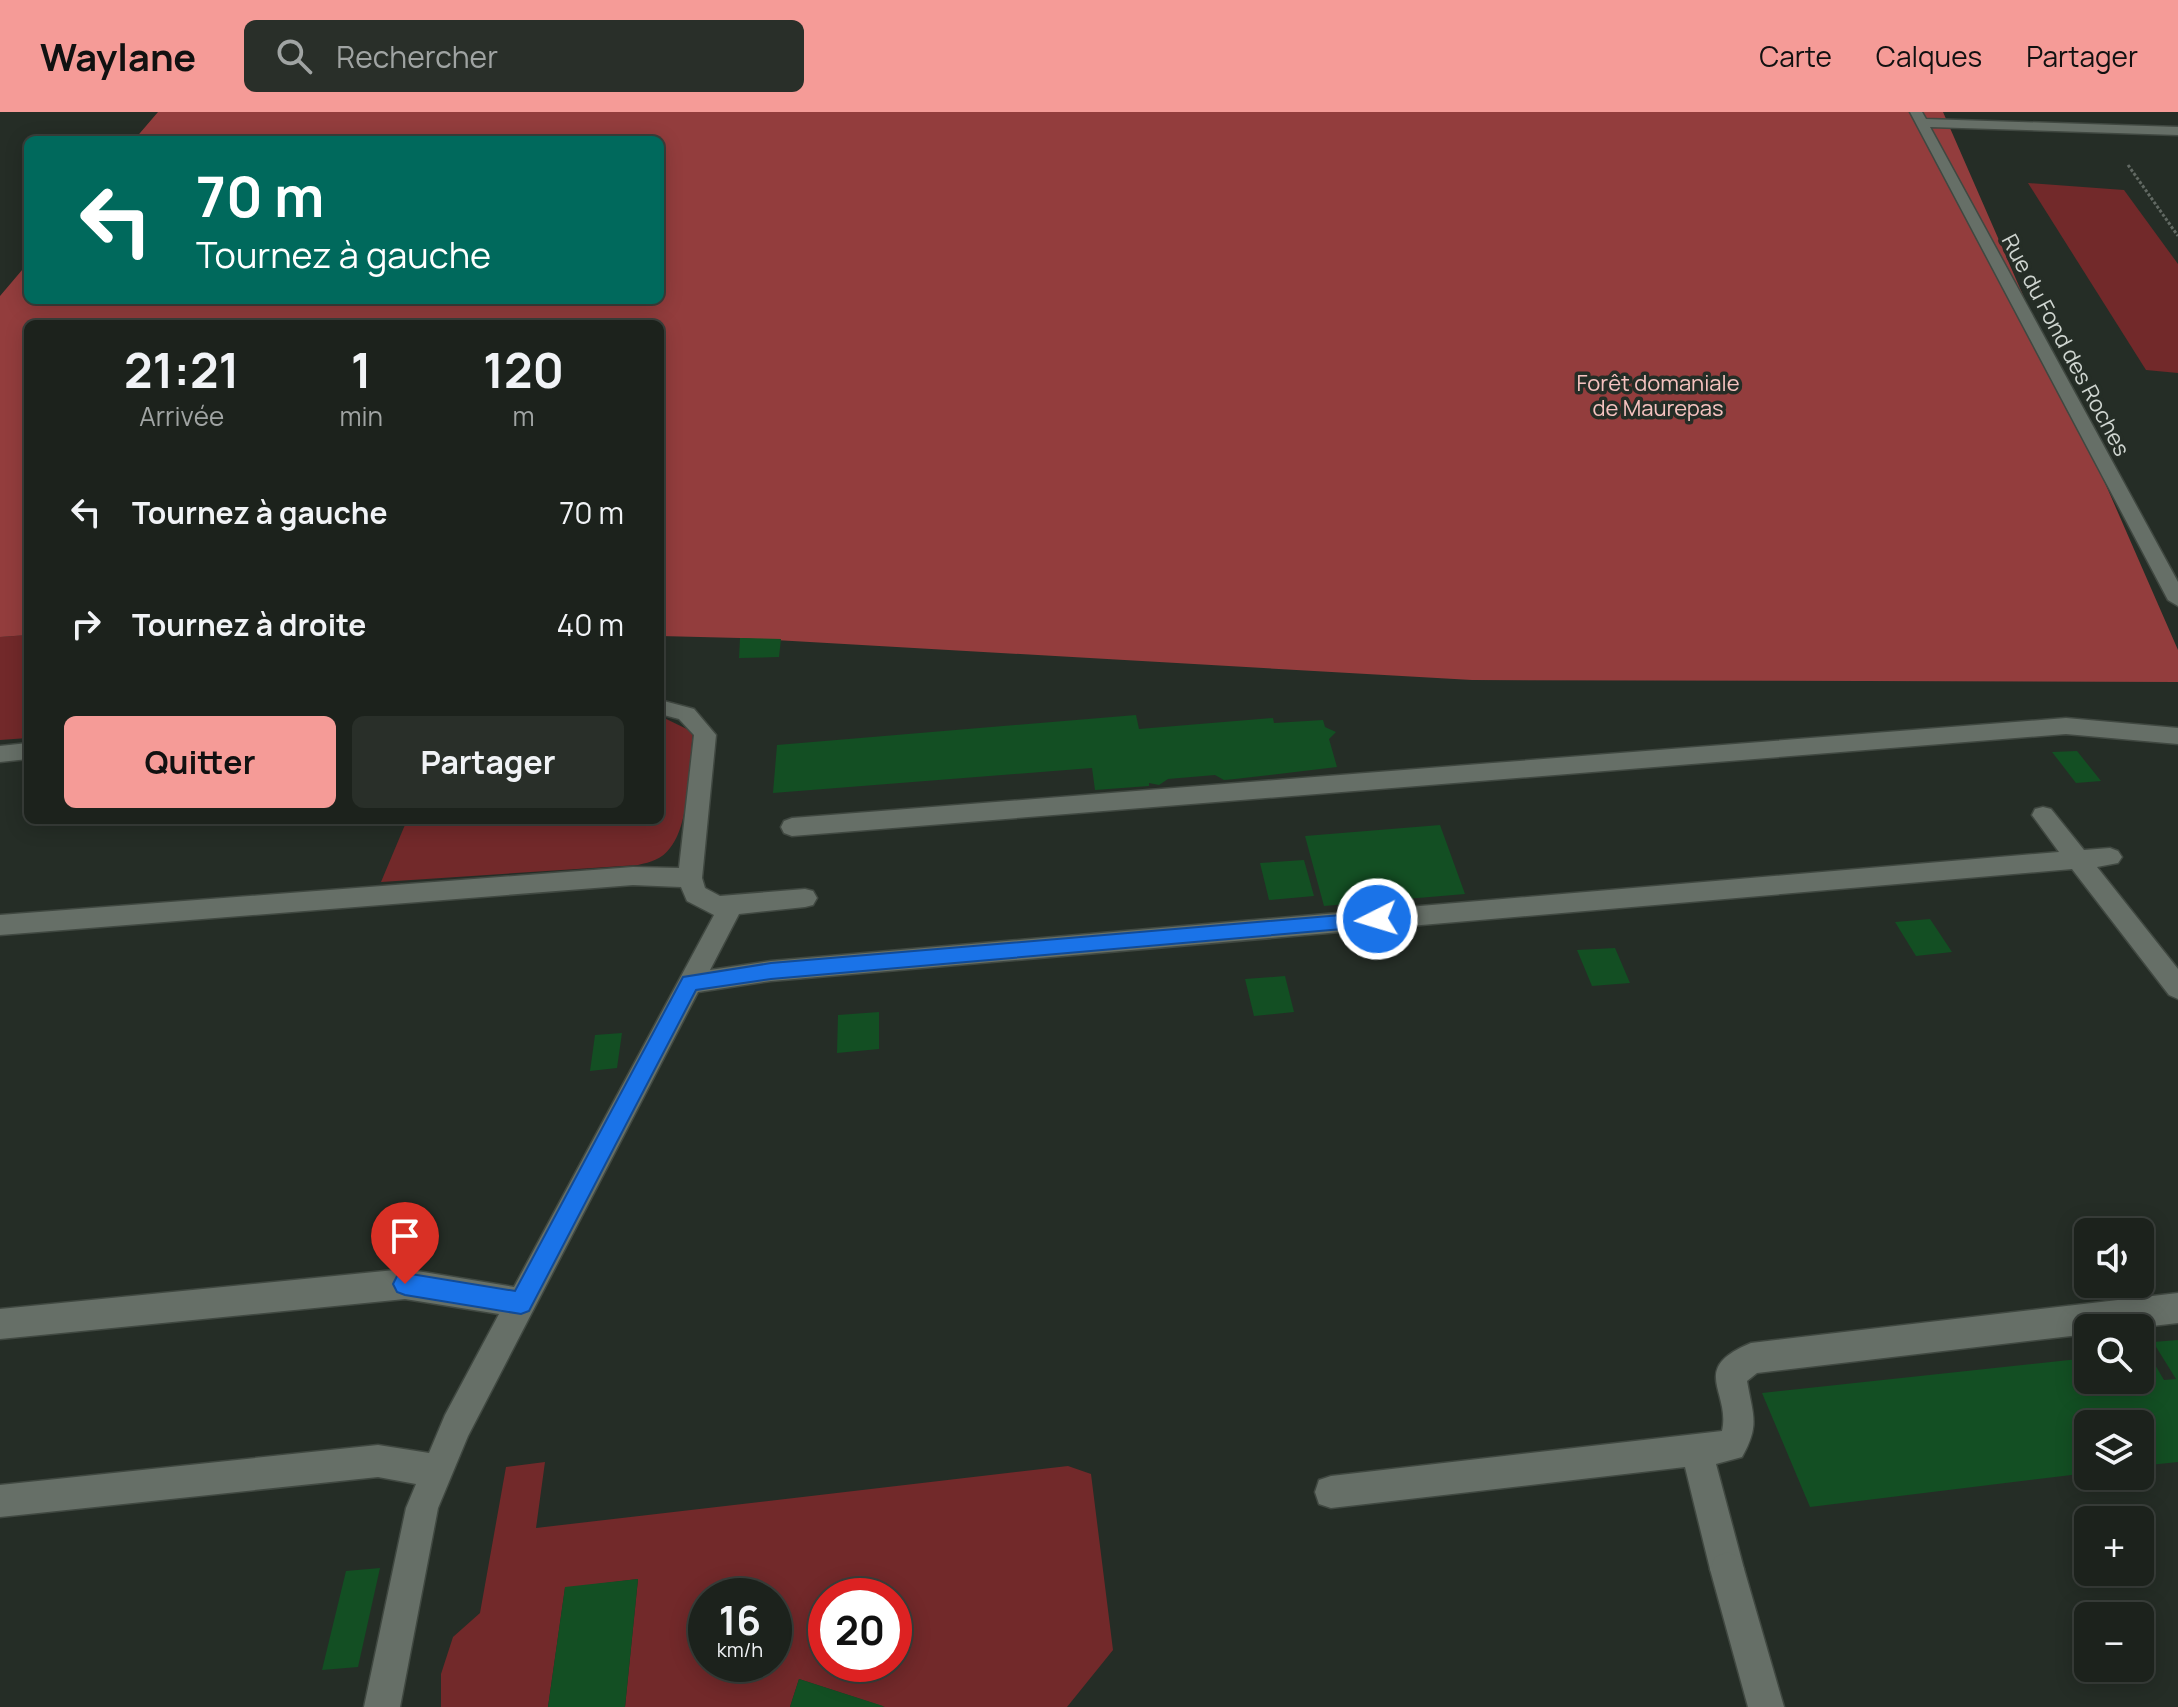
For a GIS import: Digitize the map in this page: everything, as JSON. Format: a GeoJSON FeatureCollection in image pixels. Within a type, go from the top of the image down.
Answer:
{"type":"FeatureCollection","features":[{"type":"Feature","properties":{"kind":"street"},"geometry":{"type":"LineString","coordinates":[[1919,117],[2178,131]]}},
{"type":"Feature","properties":{"kind":"street","name":"Rue du Fond des Roches"},"geometry":{"type":"LineString","coordinates":[[1919,117],[2178,600]]}},
{"type":"Feature","properties":{"kind":"street"},"geometry":{"type":"LineString","coordinates":[[664,707],[676,708],[695,718],[705,735],[690,878],[695,894],[717,906],[805,898]]}},
{"type":"Feature","properties":{"kind":"street"},"geometry":{"type":"LineString","coordinates":[[792,827],[2066,726],[2178,736]]}},
{"type":"Feature","properties":{"kind":"street"},"geometry":{"type":"LineString","coordinates":[[0,754],[24,751]]}},
{"type":"Feature","properties":{"kind":"street"},"geometry":{"type":"LineString","coordinates":[[2043,815],[2178,988]]}},
{"type":"Feature","properties":{"kind":"street"},"geometry":{"type":"LineString","coordinates":[[690,983],[771,971],[2110,857]]}},
{"type":"Feature","properties":{"kind":"street"},"geometry":{"type":"LineString","coordinates":[[0,925],[633,876],[690,878]]}},
{"type":"Feature","properties":{"kind":"street"},"geometry":{"type":"LineString","coordinates":[[382,1707],[422,1508],[456,1426],[732,904]]}},
{"type":"Feature","properties":{"kind":"street"},"geometry":{"type":"LineString","coordinates":[[0,1324],[405,1284],[521,1303]]}},
{"type":"Feature","properties":{"kind":"street"},"geometry":{"type":"LineString","coordinates":[[1331,1492],[1731,1446],[1740,1430],[1730,1375],[1751,1358],[2178,1308]]}},
{"type":"Feature","properties":{"kind":"street"},"geometry":{"type":"LineString","coordinates":[[1696,1449],[1766,1707]]}},
{"type":"Feature","properties":{"kind":"street"},"geometry":{"type":"LineString","coordinates":[[0,1501],[378,1461],[437,1471]]}},
{"type":"Feature","properties":{"kind":"path"},"geometry":{"type":"LineString","coordinates":[[2101,128],[2178,236]]}},
{"type":"Feature","properties":{"kind":"shaded area"},"geometry":{"type":"Polygon","coordinates":[[[2028,183],[2124,190],[2178,264],[2178,373],[2146,370],[2028,183]]]}},
{"type":"Feature","properties":{"kind":"shaded area"},"geometry":{"type":"Polygon","coordinates":[[[24,635],[24,738],[0,740],[0,637],[24,635]]]}},
{"type":"Feature","properties":{"kind":"shaded area"},"geometry":{"type":"Polygon","coordinates":[[[664,718],[693,732],[688,793],[677,837],[667,852],[652,861],[638,865],[381,882],[405,824],[664,824],[664,718]]]}},
{"type":"Feature","properties":{"kind":"shaded area"},"geometry":{"type":"Polygon","coordinates":[[[545,1462],[536,1528],[1068,1466],[1091,1474],[1113,1650],[1067,1707],[885,1707],[808,1682],[912,1682],[912,1578],[808,1578],[808,1682],[799,1679],[790,1707],[625,1707],[638,1579],[565,1588],[548,1707],[441,1707],[441,1674],[453,1637],[480,1613],[506,1467],[545,1462]]]}},
{"type":"Feature","properties":{"kind":"green space","name":"Forêt domaniale de Maurepas"},"geometry":{"type":"Polygon","coordinates":[[[158,112],[1943,112],[2178,650],[2178,682],[1472,680],[664,636],[664,320],[24,320],[24,635],[0,637],[0,296],[24,268],[24,304],[664,304],[664,136],[137,136],[158,112]]]}},
{"type":"Feature","properties":{"kind":"building"},"geometry":{"type":"Polygon","coordinates":[[[740,638],[781,639],[779,657],[739,658],[740,638]]]}},
{"type":"Feature","properties":{"kind":"building"},"geometry":{"type":"Polygon","coordinates":[[[1136,715],[1139,729],[1273,718],[1274,723],[1323,720],[1325,727],[1336,732],[1329,739],[1337,767],[1224,780],[1215,775],[1168,779],[1159,785],[1149,783],[1149,786],[1095,790],[1092,768],[773,793],[777,745],[1136,715]]]}},
{"type":"Feature","properties":{"kind":"building"},"geometry":{"type":"Polygon","coordinates":[[[2077,751],[2101,781],[2076,783],[2052,752],[2077,751]]]}},
{"type":"Feature","properties":{"kind":"building"},"geometry":{"type":"Polygon","coordinates":[[[1440,825],[1465,894],[1324,906],[1305,836],[1440,825]]]}},
{"type":"Feature","properties":{"kind":"building"},"geometry":{"type":"Polygon","coordinates":[[[1304,860],[1314,896],[1269,900],[1260,863],[1304,860]]]}},
{"type":"Feature","properties":{"kind":"building"},"geometry":{"type":"Polygon","coordinates":[[[1930,919],[1952,952],[1916,956],[1895,922],[1930,919]]]}},
{"type":"Feature","properties":{"kind":"building"},"geometry":{"type":"Polygon","coordinates":[[[1615,948],[1630,983],[1592,986],[1577,950],[1615,948]]]}},
{"type":"Feature","properties":{"kind":"building"},"geometry":{"type":"Polygon","coordinates":[[[1285,976],[1294,1012],[1254,1016],[1245,979],[1285,976]]]}},
{"type":"Feature","properties":{"kind":"building"},"geometry":{"type":"Polygon","coordinates":[[[879,1012],[879,1049],[837,1053],[838,1015],[879,1012]]]}},
{"type":"Feature","properties":{"kind":"building"},"geometry":{"type":"Polygon","coordinates":[[[622,1033],[617,1068],[590,1071],[595,1035],[622,1033]]]}},
{"type":"Feature","properties":{"kind":"building"},"geometry":{"type":"Polygon","coordinates":[[[2178,1340],[2178,1462],[2154,1465],[2154,1410],[2074,1410],[2074,1475],[1810,1507],[1762,1393],[2074,1360],[2074,1394],[2154,1394],[2154,1363],[2164,1380],[2176,1379],[2154,1342],[2178,1340]]]}},
{"type":"Feature","properties":{"kind":"building"},"geometry":{"type":"Polygon","coordinates":[[[380,1568],[358,1667],[322,1670],[346,1571],[380,1568]]]}},
{"type":"Feature","properties":{"kind":"building"},"geometry":{"type":"Polygon","coordinates":[[[638,1579],[625,1707],[548,1707],[565,1587],[638,1579]]]}},
{"type":"Feature","properties":{"kind":"building"},"geometry":{"type":"Polygon","coordinates":[[[799,1679],[883,1706],[883,1707],[790,1707],[799,1679]]]}},
{"type":"Feature","properties":{"kind":"route"},"geometry":{"type":"LineString","coordinates":[[405,1284],[521,1303],[690,983],[771,971],[1377,919]]}}]}
